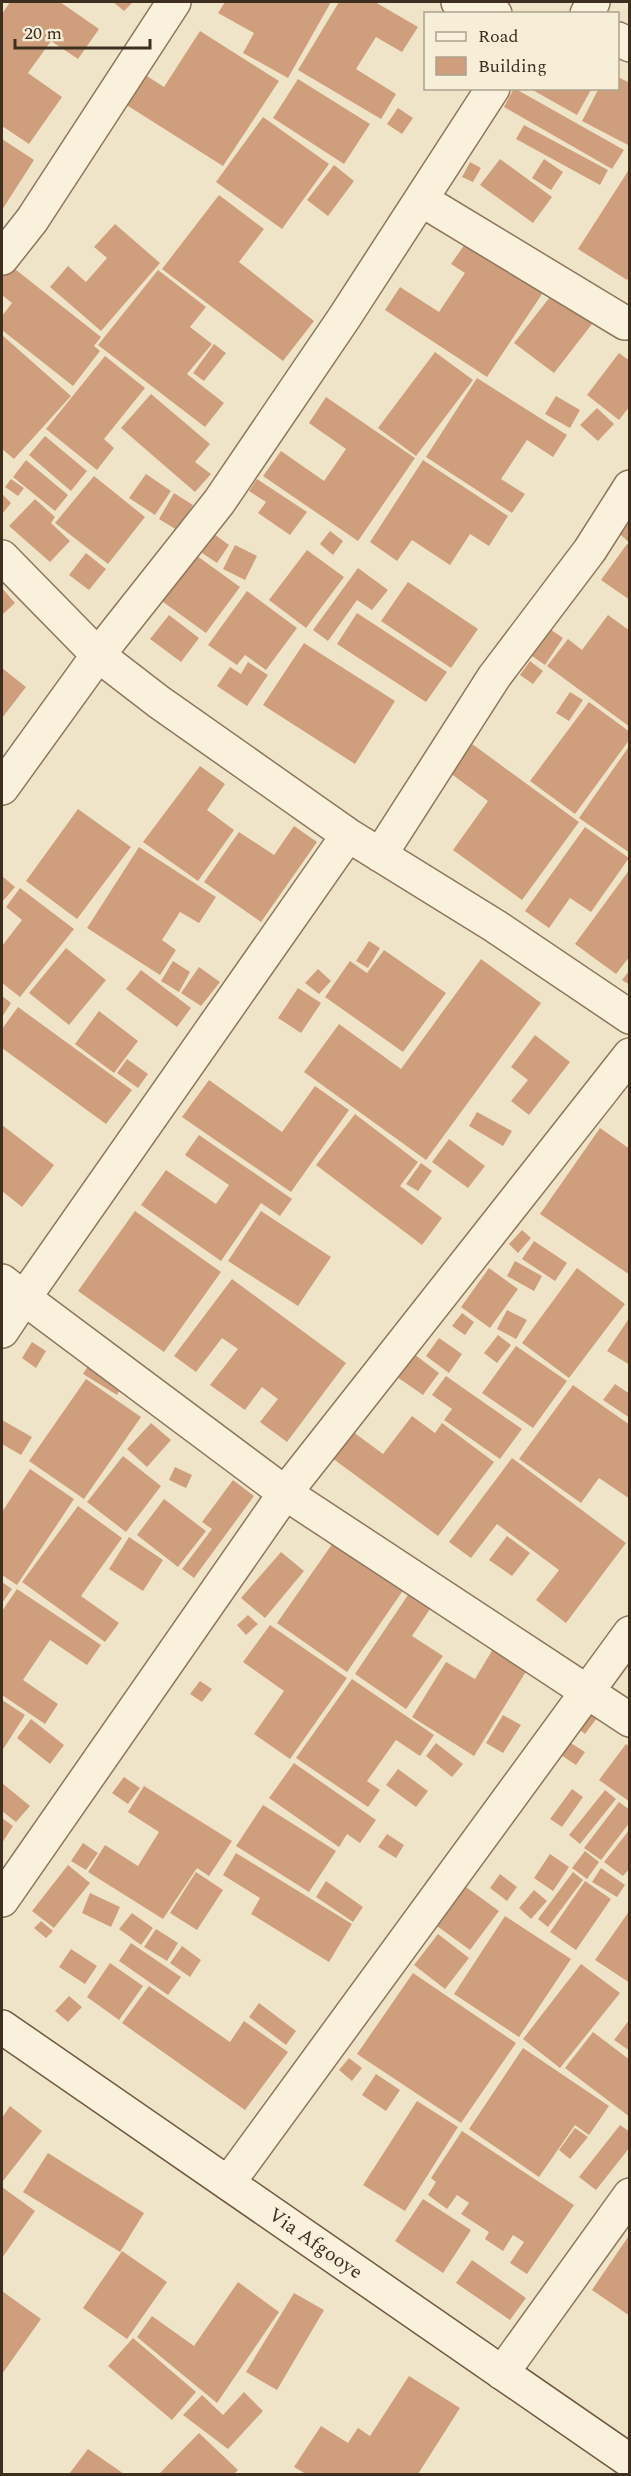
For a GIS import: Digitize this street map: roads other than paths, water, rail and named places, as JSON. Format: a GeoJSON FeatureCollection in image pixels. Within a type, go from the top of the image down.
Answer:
{"type":"FeatureCollection","features":[{"type":"Feature","properties":{"kind":"street"},"geometry":{"type":"LineString","coordinates":[[2,258],[33,220],[174,2]]}},
{"type":"Feature","properties":{"kind":"street"},"geometry":{"type":"LineString","coordinates":[[458,2],[489,12]]}},
{"type":"Feature","properties":{"kind":"street"},"geometry":{"type":"LineString","coordinates":[[2,788],[98,655],[219,502],[422,200],[492,90]]}},
{"type":"Feature","properties":{"kind":"street"},"geometry":{"type":"LineString","coordinates":[[422,200],[625,323]]}},
{"type":"Feature","properties":{"kind":"street"},"geometry":{"type":"LineString","coordinates":[[380,855],[494,677],[590,550],[630,487]]}},
{"type":"Feature","properties":{"kind":"street"},"geometry":{"type":"LineString","coordinates":[[2,557],[98,655],[159,702],[348,835],[495,926],[630,1017]]}},
{"type":"Feature","properties":{"kind":"street"},"geometry":{"type":"LineString","coordinates":[[2,1332],[13,1289],[348,835]]}},
{"type":"Feature","properties":{"kind":"street"},"geometry":{"type":"LineString","coordinates":[[2,1900],[285,1493],[630,1055]]}},
{"type":"Feature","properties":{"kind":"street"},"geometry":{"type":"LineString","coordinates":[[13,1289],[285,1493],[630,1720]]}},
{"type":"Feature","properties":{"kind":"street"},"geometry":{"type":"LineString","coordinates":[[228,2183],[630,1633]]}},
{"type":"Feature","properties":{"kind":"street","name":"Via Afgooye"},"geometry":{"type":"LineString","coordinates":[[2,2027],[630,2461]]}},
{"type":"Feature","properties":{"kind":"street"},"geometry":{"type":"LineString","coordinates":[[502,2373],[630,2195]]}}]}
